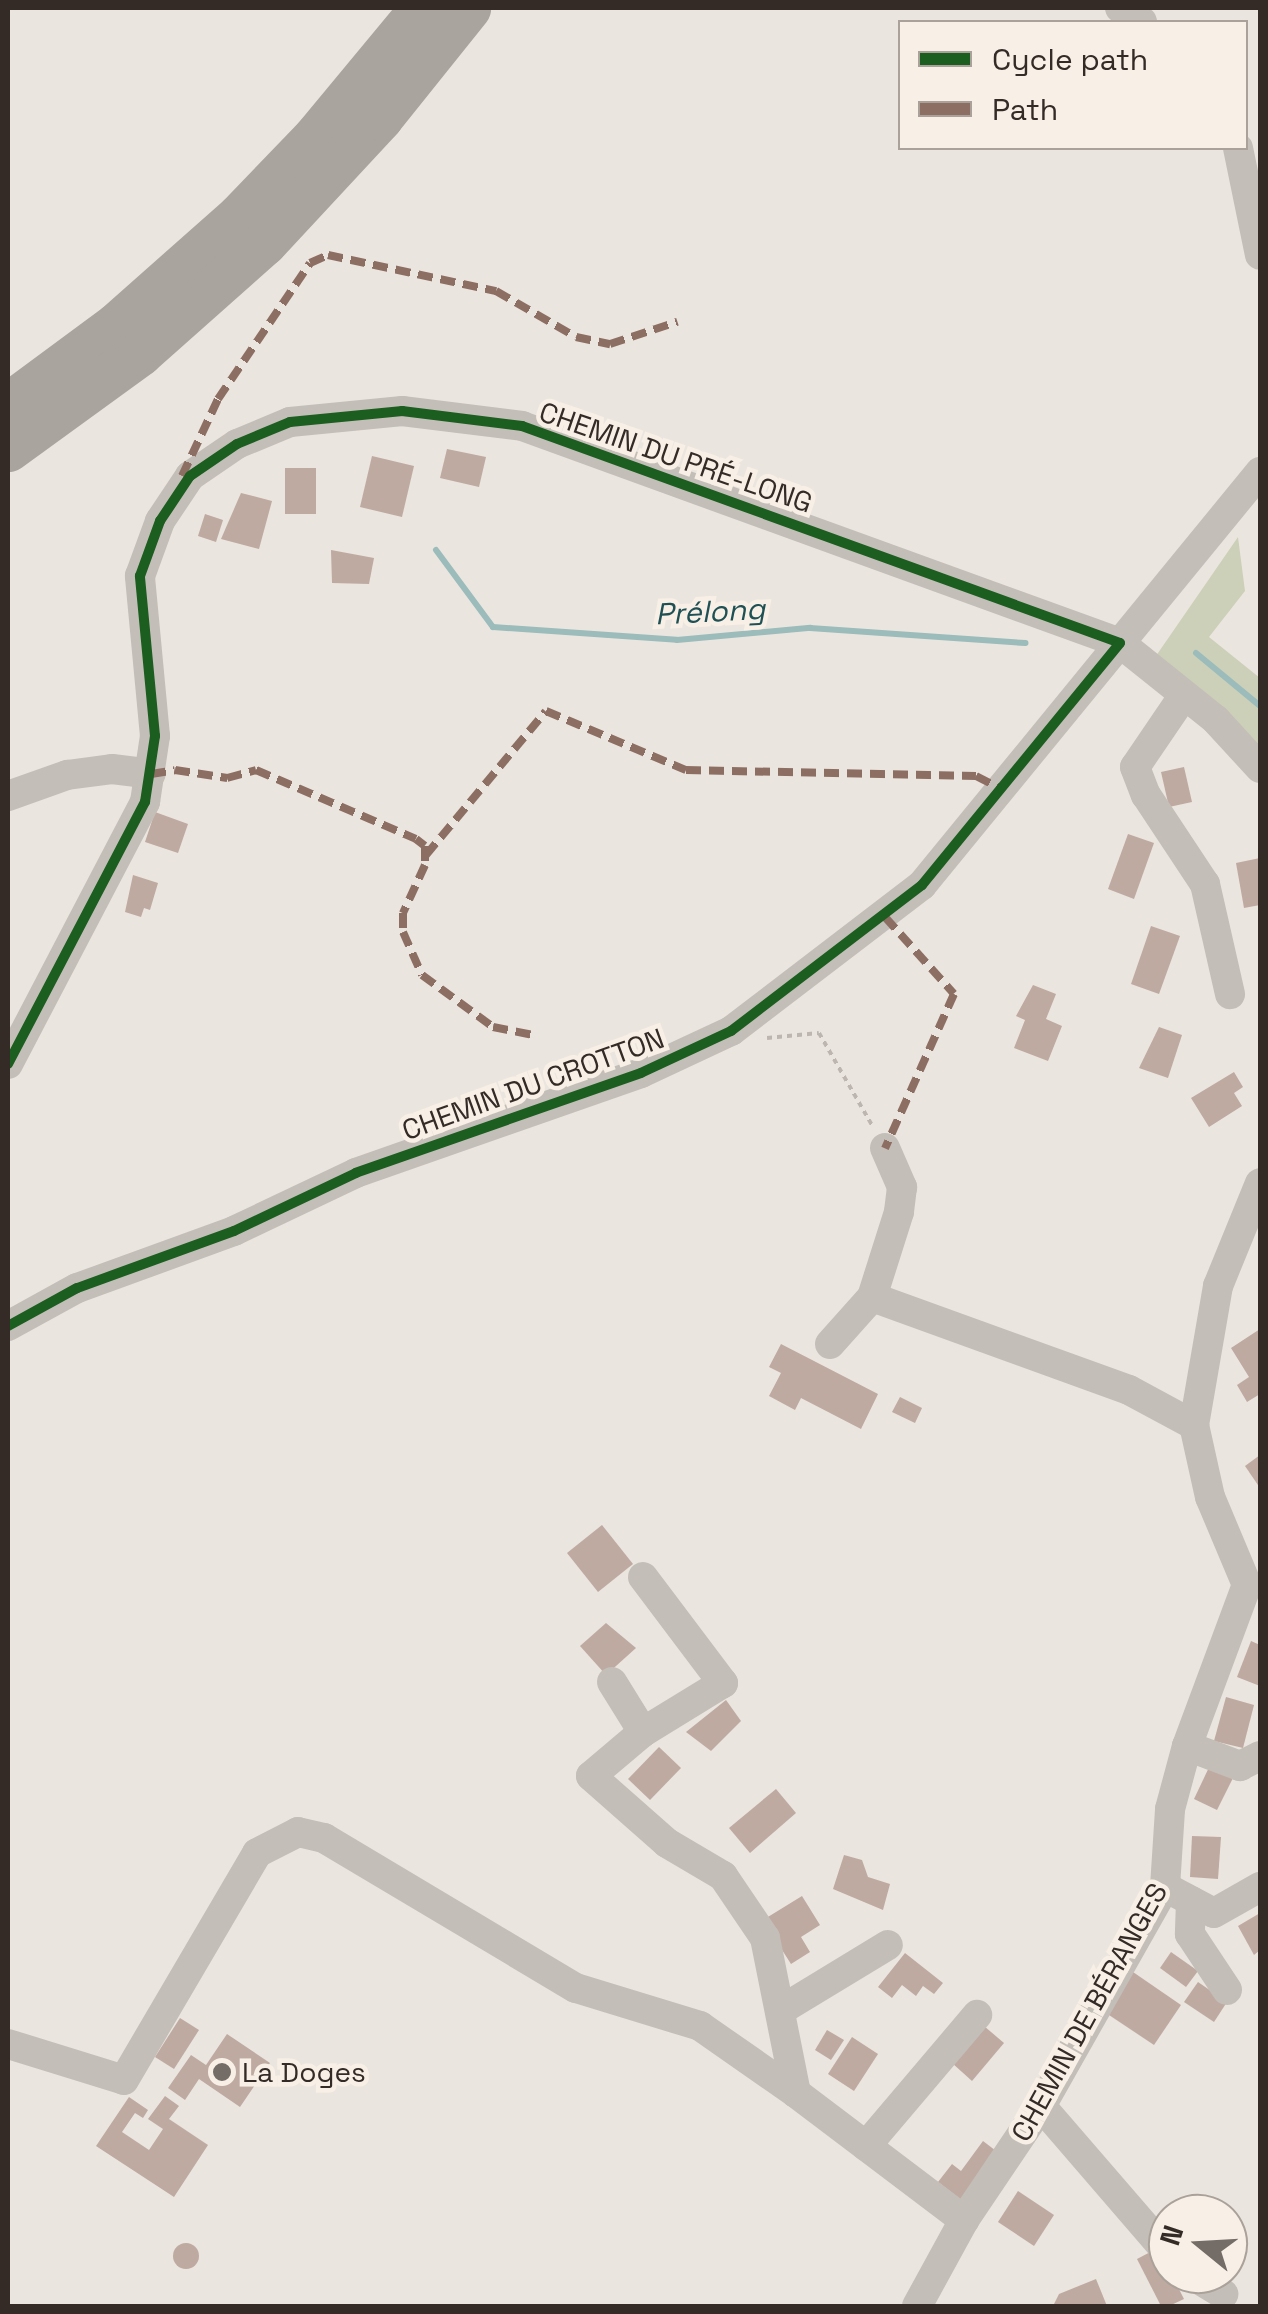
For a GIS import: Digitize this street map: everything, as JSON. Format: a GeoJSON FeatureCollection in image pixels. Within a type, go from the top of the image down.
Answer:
{"type":"FeatureCollection","features":[{"type":"Feature","properties":{"kind":"highway"},"geometry":{"type":"LineString","coordinates":[[8,405],[116,325],[239,216],[328,123],[422,8]]}},
{"type":"Feature","properties":{"kind":"highway"},"geometry":{"type":"LineString","coordinates":[[8,448],[140,352],[264,243],[380,118],[468,8]]}},
{"type":"Feature","properties":{"kind":"street"},"geometry":{"type":"LineString","coordinates":[[1238,150],[1260,255]]}},
{"type":"Feature","properties":{"kind":"street","name":"CHEMIN DU PRÉ-LONG"},"geometry":{"type":"LineString","coordinates":[[8,1064],[122,848],[151,774],[155,736],[140,576],[170,498],[237,444],[290,422],[354,413],[476,416],[522,426],[1120,643]]}},
{"type":"Feature","properties":{"kind":"street"},"geometry":{"type":"LineString","coordinates":[[1260,472],[1120,643],[1184,695],[1260,768]]}},
{"type":"Feature","properties":{"kind":"street","name":"CHEMIN DU CROTTON"},"geometry":{"type":"LineString","coordinates":[[8,1326],[77,1288],[234,1231],[356,1173],[640,1074],[731,1030],[922,885],[1120,643]]}},
{"type":"Feature","properties":{"kind":"street"},"geometry":{"type":"LineString","coordinates":[[1184,695],[1136,768],[1146,796],[1205,884],[1230,994]]}},
{"type":"Feature","properties":{"kind":"street"},"geometry":{"type":"LineString","coordinates":[[8,796],[67,775],[112,770],[151,774]]}},
{"type":"Feature","properties":{"kind":"street"},"geometry":{"type":"LineString","coordinates":[[830,1344],[872,1297],[902,1188],[885,1148]]}},
{"type":"Feature","properties":{"kind":"street","name":"CHEMIN DE BÉRANGES"},"geometry":{"type":"LineString","coordinates":[[916,2306],[964,2220],[1178,1894],[1170,1809],[1187,1746],[1254,1585],[1210,1497],[1194,1424],[1218,1286],[1260,1183]]}},
{"type":"Feature","properties":{"kind":"street"},"geometry":{"type":"LineString","coordinates":[[872,1297],[1129,1390],[1194,1424]]}},
{"type":"Feature","properties":{"kind":"street"},"geometry":{"type":"LineString","coordinates":[[643,1577],[722,1684],[644,1732],[591,1776],[667,1843],[723,1876],[766,1938],[796,2093]]}},
{"type":"Feature","properties":{"kind":"street"},"geometry":{"type":"LineString","coordinates":[[612,1682],[644,1732]]}},
{"type":"Feature","properties":{"kind":"street"},"geometry":{"type":"LineString","coordinates":[[1187,1746],[1240,1766],[1260,1756]]}},
{"type":"Feature","properties":{"kind":"street"},"geometry":{"type":"LineString","coordinates":[[8,2044],[124,2080],[257,1853],[298,1832],[324,1838],[576,1988],[700,2026],[964,2220]]}},
{"type":"Feature","properties":{"kind":"street"},"geometry":{"type":"LineString","coordinates":[[1178,1894],[1214,1912],[1260,1887]]}},
{"type":"Feature","properties":{"kind":"street"},"geometry":{"type":"LineString","coordinates":[[1178,1894],[1190,1934],[1220,1976]]}},
{"type":"Feature","properties":{"kind":"street"},"geometry":{"type":"LineString","coordinates":[[781,2010],[888,1945]]}},
{"type":"Feature","properties":{"kind":"street"},"geometry":{"type":"LineString","coordinates":[[866,2146],[977,2015]]}},
{"type":"Feature","properties":{"kind":"street"},"geometry":{"type":"LineString","coordinates":[[1042,2106],[1148,2230]]}},
{"type":"Feature","properties":{"kind":"path"},"geometry":{"type":"LineString","coordinates":[[731,1030],[746,1040],[819,1034],[885,1148]]}},
{"type":"Feature","properties":{"kind":"green space"},"geometry":{"type":"Polygon","coordinates":[[[1238,537],[1245,591],[1209,637],[1260,678],[1260,768],[1149,666],[1238,537]]]}},
{"type":"Feature","properties":{"kind":"building"},"geometry":{"type":"Polygon","coordinates":[[[447,449],[486,457],[479,487],[440,478],[447,449]]]}},
{"type":"Feature","properties":{"kind":"building"},"geometry":{"type":"Polygon","coordinates":[[[372,456],[414,466],[402,517],[360,507],[372,456]]]}},
{"type":"Feature","properties":{"kind":"building"},"geometry":{"type":"Polygon","coordinates":[[[285,468],[316,468],[316,514],[285,514],[285,468]]]}},
{"type":"Feature","properties":{"kind":"building"},"geometry":{"type":"Polygon","coordinates":[[[241,493],[272,501],[259,549],[221,539],[241,493]]]}},
{"type":"Feature","properties":{"kind":"building"},"geometry":{"type":"Polygon","coordinates":[[[205,514],[223,520],[216,542],[198,536],[205,514]]]}},
{"type":"Feature","properties":{"kind":"building"},"geometry":{"type":"Polygon","coordinates":[[[331,550],[374,558],[369,584],[332,583],[331,550]]]}},
{"type":"Feature","properties":{"kind":"building"},"geometry":{"type":"Polygon","coordinates":[[[1184,767],[1192,802],[1169,807],[1161,772],[1184,767]]]}},
{"type":"Feature","properties":{"kind":"building"},"geometry":{"type":"Polygon","coordinates":[[[155,812],[188,824],[178,853],[145,842],[155,812]]]}},
{"type":"Feature","properties":{"kind":"building"},"geometry":{"type":"Polygon","coordinates":[[[1128,834],[1154,843],[1134,899],[1108,889],[1128,834]]]}},
{"type":"Feature","properties":{"kind":"building"},"geometry":{"type":"Polygon","coordinates":[[[1260,858],[1260,905],[1244,908],[1236,863],[1260,858]]]}},
{"type":"Feature","properties":{"kind":"building"},"geometry":{"type":"Polygon","coordinates":[[[133,875],[158,883],[150,910],[144,908],[141,917],[125,912],[133,875]]]}},
{"type":"Feature","properties":{"kind":"building"},"geometry":{"type":"Polygon","coordinates":[[[1151,926],[1180,936],[1159,994],[1131,984],[1151,926]]]}},
{"type":"Feature","properties":{"kind":"building"},"geometry":{"type":"Polygon","coordinates":[[[1033,985],[1056,994],[1046,1019],[1062,1026],[1048,1061],[1014,1048],[1025,1020],[1016,1016],[1033,985]]]}},
{"type":"Feature","properties":{"kind":"building"},"geometry":{"type":"Polygon","coordinates":[[[1159,1027],[1182,1035],[1168,1078],[1139,1068],[1159,1027]]]}},
{"type":"Feature","properties":{"kind":"building"},"geometry":{"type":"Polygon","coordinates":[[[1234,1072],[1243,1087],[1234,1093],[1242,1106],[1209,1127],[1191,1098],[1234,1072]]]}},
{"type":"Feature","properties":{"kind":"building"},"geometry":{"type":"Polygon","coordinates":[[[1260,1329],[1260,1394],[1247,1402],[1237,1385],[1249,1377],[1231,1348],[1260,1329]]]}},
{"type":"Feature","properties":{"kind":"building"},"geometry":{"type":"Polygon","coordinates":[[[781,1344],[878,1394],[861,1429],[801,1398],[795,1410],[769,1396],[781,1373],[769,1367],[781,1344]]]}},
{"type":"Feature","properties":{"kind":"building"},"geometry":{"type":"Polygon","coordinates":[[[900,1397],[922,1408],[915,1423],[892,1412],[900,1397]]]}},
{"type":"Feature","properties":{"kind":"building"},"geometry":{"type":"Polygon","coordinates":[[[1260,1455],[1260,1488],[1245,1466],[1260,1455]]]}},
{"type":"Feature","properties":{"kind":"building"},"geometry":{"type":"Polygon","coordinates":[[[602,1525],[633,1564],[598,1592],[567,1553],[602,1525]]]}},
{"type":"Feature","properties":{"kind":"building"},"geometry":{"type":"Polygon","coordinates":[[[606,1623],[636,1648],[606,1675],[580,1646],[606,1623]]]}},
{"type":"Feature","properties":{"kind":"building"},"geometry":{"type":"Polygon","coordinates":[[[1251,1641],[1260,1645],[1260,1686],[1237,1677],[1251,1641]]]}},
{"type":"Feature","properties":{"kind":"building"},"geometry":{"type":"Polygon","coordinates":[[[1226,1697],[1254,1705],[1243,1748],[1214,1741],[1226,1697]]]}},
{"type":"Feature","properties":{"kind":"building"},"geometry":{"type":"Polygon","coordinates":[[[726,1700],[741,1721],[711,1751],[686,1732],[726,1700]]]}},
{"type":"Feature","properties":{"kind":"building"},"geometry":{"type":"Polygon","coordinates":[[[659,1747],[681,1768],[650,1800],[628,1779],[659,1747]]]}},
{"type":"Feature","properties":{"kind":"building"},"geometry":{"type":"Polygon","coordinates":[[[1212,1761],[1236,1772],[1217,1810],[1194,1799],[1212,1761]]]}},
{"type":"Feature","properties":{"kind":"building"},"geometry":{"type":"Polygon","coordinates":[[[776,1789],[796,1813],[750,1853],[729,1828],[776,1789]]]}},
{"type":"Feature","properties":{"kind":"building"},"geometry":{"type":"Polygon","coordinates":[[[1192,1836],[1221,1837],[1218,1879],[1190,1877],[1192,1836]]]}},
{"type":"Feature","properties":{"kind":"building"},"geometry":{"type":"Polygon","coordinates":[[[844,1855],[862,1860],[868,1877],[890,1884],[883,1910],[833,1889],[844,1855]]]}},
{"type":"Feature","properties":{"kind":"building"},"geometry":{"type":"Polygon","coordinates":[[[802,1896],[820,1925],[801,1937],[810,1952],[791,1964],[763,1920],[802,1896]]]}},
{"type":"Feature","properties":{"kind":"building"},"geometry":{"type":"Polygon","coordinates":[[[1260,1913],[1260,1950],[1254,1955],[1238,1926],[1260,1913]]]}},
{"type":"Feature","properties":{"kind":"building"},"geometry":{"type":"Polygon","coordinates":[[[1171,1952],[1198,1971],[1186,1987],[1160,1968],[1171,1952]]]}},
{"type":"Feature","properties":{"kind":"building"},"geometry":{"type":"Polygon","coordinates":[[[905,1953],[943,1983],[934,1994],[923,1986],[916,1996],[902,1985],[892,1998],[878,1987],[905,1953]]]}},
{"type":"Feature","properties":{"kind":"building"},"geometry":{"type":"Polygon","coordinates":[[[1133,1972],[1181,2005],[1154,2045],[1106,2013],[1133,1972]]]}},
{"type":"Feature","properties":{"kind":"building"},"geometry":{"type":"Polygon","coordinates":[[[1198,1982],[1227,2002],[1214,2022],[1184,2002],[1198,1982]]]}},
{"type":"Feature","properties":{"kind":"building","name":"La Doges"},"geometry":{"type":"Polygon","coordinates":[[[180,2018],[199,2030],[174,2069],[155,2057],[180,2018]]]}},
{"type":"Feature","properties":{"kind":"building"},"geometry":{"type":"Polygon","coordinates":[[[984,2026],[1004,2043],[972,2081],[952,2063],[984,2026]]]}},
{"type":"Feature","properties":{"kind":"building"},"geometry":{"type":"Polygon","coordinates":[[[827,2030],[844,2040],[831,2060],[815,2050],[827,2030]]]}},
{"type":"Feature","properties":{"kind":"building","name":"La Doges"},"geometry":{"type":"Polygon","coordinates":[[[227,2034],[270,2063],[240,2107],[199,2079],[185,2100],[168,2088],[191,2055],[206,2065],[227,2034]]]}},
{"type":"Feature","properties":{"kind":"building"},"geometry":{"type":"Polygon","coordinates":[[[852,2037],[878,2054],[854,2091],[828,2074],[852,2037]]]}},
{"type":"Feature","properties":{"kind":"building","name":"La Doges"},"geometry":{"type":"Polygon","coordinates":[[[165,2096],[179,2106],[169,2119],[208,2145],[174,2197],[96,2146],[129,2097],[148,2110],[143,2118],[135,2113],[122,2132],[149,2150],[163,2129],[148,2119],[165,2096]]]}},
{"type":"Feature","properties":{"kind":"building"},"geometry":{"type":"Polygon","coordinates":[[[983,2141],[1004,2157],[968,2205],[938,2182],[952,2164],[961,2171],[983,2141]]]}},
{"type":"Feature","properties":{"kind":"building"},"geometry":{"type":"Polygon","coordinates":[[[1018,2191],[1054,2215],[1034,2246],[998,2222],[1018,2191]]]}},
{"type":"Feature","properties":{"kind":"building"},"geometry":{"type":"Polygon","coordinates":[[[186,2243],[195,2247],[199,2256],[195,2265],[186,2269],[177,2265],[173,2256],[177,2247],[186,2243]]]}},
{"type":"Feature","properties":{"kind":"building"},"geometry":{"type":"Polygon","coordinates":[[[1148,2253],[1148,2281],[1137,2259],[1148,2253]]]}},
{"type":"Feature","properties":{"kind":"building"},"geometry":{"type":"Polygon","coordinates":[[[1096,2279],[1107,2306],[1053,2306],[1059,2294],[1096,2279]]]}},
{"type":"Feature","properties":{"kind":"building"},"geometry":{"type":"Polygon","coordinates":[[[1155,2294],[1181,2294],[1184,2299],[1169,2306],[1161,2306],[1155,2294]]]}},
{"type":"Feature","properties":{"kind":"waterway","name":"Prélong"},"geometry":{"type":"LineString","coordinates":[[436,550],[493,627],[677,640],[810,628],[1025,643]]}},
{"type":"Feature","properties":{"kind":"waterway","name":"Prélong"},"geometry":{"type":"LineString","coordinates":[[1196,653],[1260,706]]}},
{"type":"Feature","properties":{"kind":"marked path"},"geometry":{"type":"LineString","coordinates":[[182,476],[218,399],[310,263],[328,255],[496,291],[576,337],[610,344],[677,322]]}},
{"type":"Feature","properties":{"kind":"marked path"},"geometry":{"type":"LineString","coordinates":[[426,855],[546,711],[686,770],[976,776],[1001,789]]}},
{"type":"Feature","properties":{"kind":"marked path"},"geometry":{"type":"LineString","coordinates":[[151,774],[175,770],[227,778],[256,770],[416,839],[425,846],[425,865],[403,913],[403,932],[422,975],[493,1027],[533,1035]]}},
{"type":"Feature","properties":{"kind":"marked path"},"geometry":{"type":"LineString","coordinates":[[885,917],[954,994],[885,1148]]}},
{"type":"Feature","properties":{"kind":"cycle path"},"geometry":{"type":"LineString","coordinates":[[8,1064],[145,802],[155,736],[140,576],[160,521],[190,476],[237,444],[290,422],[402,411],[522,426],[1120,643],[922,885],[731,1031],[641,1073],[356,1173],[234,1231],[77,1288],[8,1326]]}},
{"type":"Feature","properties":{"kind":"place","name":"La Doges"},"geometry":{"type":"Point","coordinates":[222,2072]}}]}
